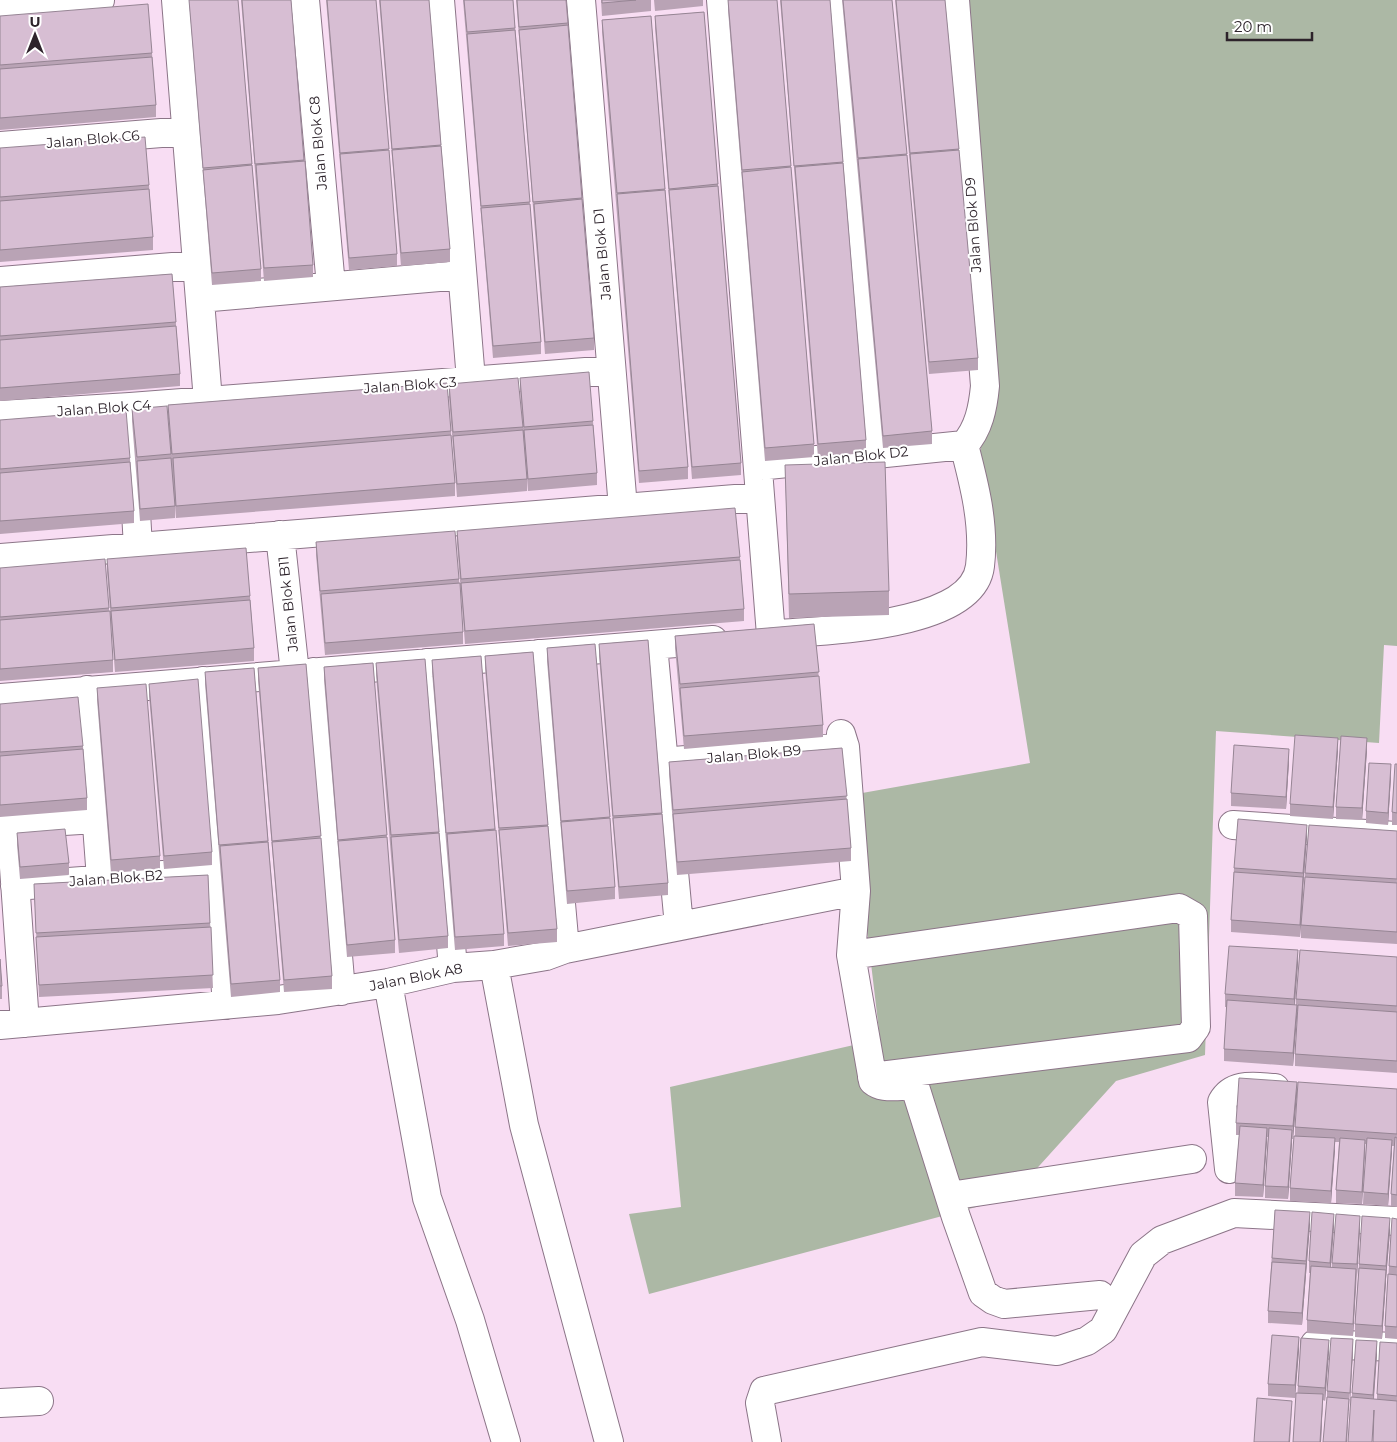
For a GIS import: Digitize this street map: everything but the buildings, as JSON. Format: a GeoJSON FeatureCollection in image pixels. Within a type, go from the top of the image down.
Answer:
{"type":"FeatureCollection","features":[{"type":"Feature","properties":{"kind":"street"},"geometry":{"type":"LineString","coordinates":[[0,9],[100,0]]}},
{"type":"Feature","properties":{"kind":"street"},"geometry":{"type":"LineString","coordinates":[[176,0],[208,401]]}},
{"type":"Feature","properties":{"kind":"street","name":"Jalan Blok C8"},"geometry":{"type":"LineString","coordinates":[[305,0],[332,286]]}},
{"type":"Feature","properties":{"kind":"street"},"geometry":{"type":"LineString","coordinates":[[440,0],[470,380]]}},
{"type":"Feature","properties":{"kind":"street","name":"Jalan Blok D1"},"geometry":{"type":"LineString","coordinates":[[581,0],[623,508]]}},
{"type":"Feature","properties":{"kind":"street"},"geometry":{"type":"LineString","coordinates":[[837,0],[871,456]]}},
{"type":"Feature","properties":{"kind":"street","name":"Jalan Blok D9"},"geometry":{"type":"LineString","coordinates":[[955,0],[985,386],[978,423],[964,445]]}},
{"type":"Feature","properties":{"kind":"street"},"geometry":{"type":"LineString","coordinates":[[693,20],[728,6],[760,497],[771,635]]}},
{"type":"Feature","properties":{"kind":"street"},"geometry":{"type":"LineString","coordinates":[[583,28],[613,25]]}},
{"type":"Feature","properties":{"kind":"street","name":"Jalan Blok C6"},"geometry":{"type":"LineString","coordinates":[[0,146],[186,131]]}},
{"type":"Feature","properties":{"kind":"street"},"geometry":{"type":"LineString","coordinates":[[0,281],[197,265]]}},
{"type":"Feature","properties":{"kind":"street"},"geometry":{"type":"LineString","coordinates":[[200,298],[462,275]]}},
{"type":"Feature","properties":{"kind":"street","name":"Jalan Blok C3"},"geometry":{"type":"LineString","coordinates":[[208,401],[611,370]]}},
{"type":"Feature","properties":{"kind":"street","name":"Jalan Blok C4"},"geometry":{"type":"LineString","coordinates":[[0,415],[208,401]]}},
{"type":"Feature","properties":{"kind":"street"},"geometry":{"type":"LineString","coordinates":[[130,407],[138,547]]}},
{"type":"Feature","properties":{"kind":"street"},"geometry":{"type":"LineString","coordinates":[[0,698],[887,624],[945,606],[970,591],[980,567],[980,528],[976,493],[964,445]]}},
{"type":"Feature","properties":{"kind":"street","name":"Jalan Blok D2"},"geometry":{"type":"LineString","coordinates":[[758,466],[871,456],[964,445]]}},
{"type":"Feature","properties":{"kind":"street"},"geometry":{"type":"LineString","coordinates":[[0,558],[760,497]]}},
{"type":"Feature","properties":{"kind":"street","name":"Jalan Blok B11"},"geometry":{"type":"LineString","coordinates":[[280,535],[305,673],[341,991]]}},
{"type":"Feature","properties":{"kind":"street"},"geometry":{"type":"LineString","coordinates":[[653,645],[662,762],[679,926]]}},
{"type":"Feature","properties":{"kind":"street"},"geometry":{"type":"LineString","coordinates":[[539,654],[565,949]]}},
{"type":"Feature","properties":{"kind":"street"},"geometry":{"type":"LineString","coordinates":[[428,663],[453,968]]}},
{"type":"Feature","properties":{"kind":"street"},"geometry":{"type":"LineString","coordinates":[[203,681],[227,1005]]}},
{"type":"Feature","properties":{"kind":"street"},"geometry":{"type":"LineString","coordinates":[[88,690],[101,879]]}},
{"type":"Feature","properties":{"kind":"street","name":"Jalan Blok B9"},"geometry":{"type":"LineString","coordinates":[[662,762],[843,740],[856,891]]}},
{"type":"Feature","properties":{"kind":"street"},"geometry":{"type":"LineString","coordinates":[[12,1024],[15,886],[5,825],[96,819]]}},
{"type":"Feature","properties":{"kind":"street"},"geometry":{"type":"LineString","coordinates":[[1233,825],[1397,836]]}},
{"type":"Feature","properties":{"kind":"street","name":"Jalan Blok B2"},"geometry":{"type":"LineString","coordinates":[[15,886],[217,871]]}},
{"type":"Feature","properties":{"kind":"street"},"geometry":{"type":"LineString","coordinates":[[856,891],[851,954],[872,1077],[875,1083],[880,1086],[909,1086],[915,1089],[983,1293],[993,1300],[1004,1304],[1100,1295]]}},
{"type":"Feature","properties":{"kind":"street","name":"Jalan Blok A8"},"geometry":{"type":"LineString","coordinates":[[12,1024],[227,1005],[341,991],[388,983],[453,968],[494,965],[546,956],[565,949],[856,891]]}},
{"type":"Feature","properties":{"kind":"street"},"geometry":{"type":"LineString","coordinates":[[851,954],[1179,908],[1193,916],[1196,1027],[1188,1038],[872,1077]]}},
{"type":"Feature","properties":{"kind":"street"},"geometry":{"type":"LineString","coordinates":[[494,965],[524,1125],[609,1442]]}},
{"type":"Feature","properties":{"kind":"street"},"geometry":{"type":"LineString","coordinates":[[388,983],[427,1198],[470,1320],[506,1442]]}},
{"type":"Feature","properties":{"kind":"street"},"geometry":{"type":"LineString","coordinates":[[1229,1169],[1222,1102],[1227,1094],[1242,1086],[1300,1089]]}},
{"type":"Feature","properties":{"kind":"street"},"geometry":{"type":"LineString","coordinates":[[950,1196],[1192,1159]]}},
{"type":"Feature","properties":{"kind":"street"},"geometry":{"type":"LineString","coordinates":[[767,1442],[760,1402],[764,1391],[982,1342],[1057,1351],[1087,1341],[1103,1330],[1142,1255],[1162,1240],[1234,1213],[1397,1221]]}},
{"type":"Feature","properties":{"kind":"street"},"geometry":{"type":"LineString","coordinates":[[1286,1342],[1397,1347]]}},
{"type":"Feature","properties":{"kind":"street"},"geometry":{"type":"LineString","coordinates":[[0,1403],[39,1401]]}},
{"type":"Feature","properties":{"kind":"green space"},"geometry":{"type":"Polygon","coordinates":[[[965,0],[1397,0],[1397,646],[1384,645],[1379,743],[1216,731],[1205,1055],[1116,1081],[1010,1198],[649,1294],[629,1214],[681,1207],[670,1087],[880,1039],[851,795],[1030,763],[980,452],[995,386],[965,0]]]}}]}
